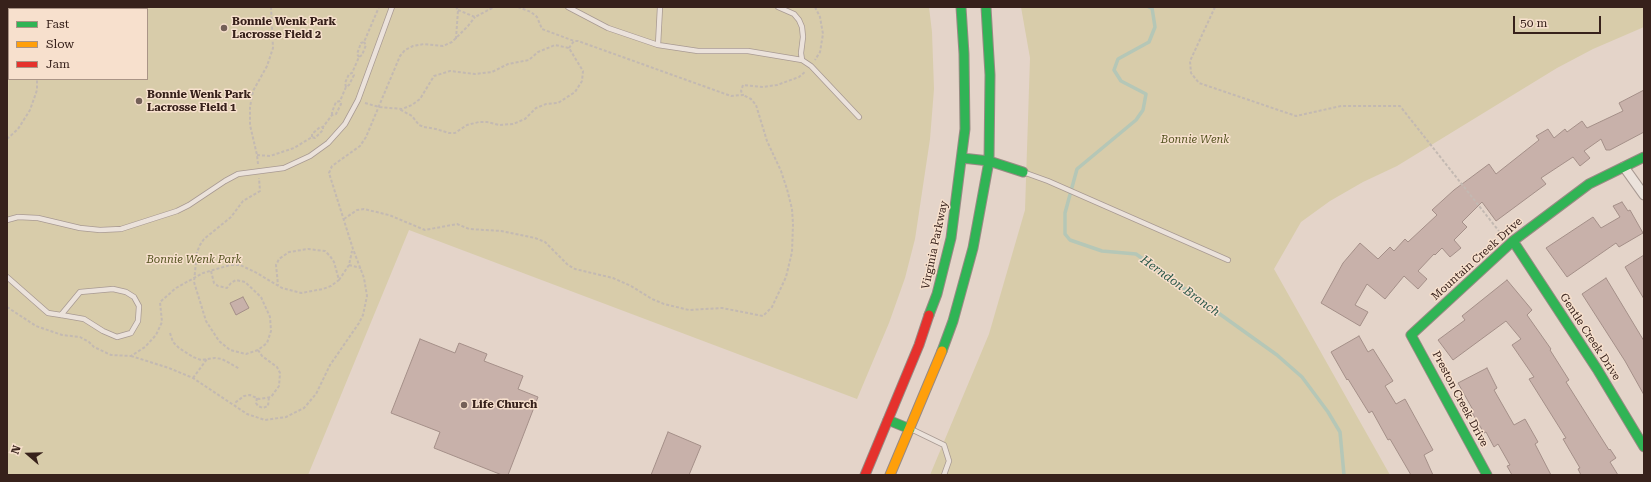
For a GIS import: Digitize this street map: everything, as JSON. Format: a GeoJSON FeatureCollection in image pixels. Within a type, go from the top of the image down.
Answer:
{"type":"FeatureCollection","features":[{"type":"Feature","properties":{"kind":"main road","name":"Virginia Parkway"},"geometry":{"type":"LineString","coordinates":[[865,475],[910,370],[937,294],[952,230],[965,129],[964,54],[961,7]]}},
{"type":"Feature","properties":{"kind":"main road"},"geometry":{"type":"LineString","coordinates":[[890,475],[929,384],[952,321],[973,248],[989,161],[990,75],[986,7]]}},
{"type":"Feature","properties":{"kind":"main road","name":"Mountain Creek Drive"},"geometry":{"type":"LineString","coordinates":[[1411,335],[1511,243],[1589,184],[1644,157]]}},
{"type":"Feature","properties":{"kind":"main road"},"geometry":{"type":"LineString","coordinates":[[962,158],[989,161],[1024,172]]}},
{"type":"Feature","properties":{"kind":"main road","name":"Gentle Creek Drive"},"geometry":{"type":"LineString","coordinates":[[1511,243],[1597,370],[1644,447]]}},
{"type":"Feature","properties":{"kind":"main road","name":"Preston Creek Drive"},"geometry":{"type":"LineString","coordinates":[[1411,335],[1487,475]]}},
{"type":"Feature","properties":{"kind":"main road"},"geometry":{"type":"LineString","coordinates":[[888,420],[910,429]]}},
{"type":"Feature","properties":{"kind":"street"},"geometry":{"type":"LineString","coordinates":[[1624,167],[1644,195]]}},
{"type":"Feature","properties":{"kind":"lane"},"geometry":{"type":"LineString","coordinates":[[7,220],[18,217],[38,218],[80,228],[100,230],[122,229],[177,211],[238,174],[284,168],[310,156],[328,143],[345,124],[358,100],[392,7]]}},
{"type":"Feature","properties":{"kind":"lane"},"geometry":{"type":"LineString","coordinates":[[568,7],[608,28],[658,45],[698,51],[748,51],[802,60],[811,66],[859,117]]}},
{"type":"Feature","properties":{"kind":"lane"},"geometry":{"type":"LineString","coordinates":[[658,45],[660,7]]}},
{"type":"Feature","properties":{"kind":"lane"},"geometry":{"type":"LineString","coordinates":[[778,7],[794,14],[799,20],[802,27],[803,37],[801,54],[802,60]]}},
{"type":"Feature","properties":{"kind":"lane"},"geometry":{"type":"LineString","coordinates":[[1024,172],[1048,181],[1228,260]]}},
{"type":"Feature","properties":{"kind":"lane"},"geometry":{"type":"LineString","coordinates":[[7,277],[48,313],[60,315],[84,319],[117,338],[131,333],[138,321],[139,306],[134,298],[126,292],[113,289],[80,292],[60,315]]}},
{"type":"Feature","properties":{"kind":"lane"},"geometry":{"type":"LineString","coordinates":[[910,429],[944,445],[949,461],[944,475]]}},
{"type":"Feature","properties":{"kind":"path"},"geometry":{"type":"LineString","coordinates":[[211,271],[214,283],[218,286],[227,288],[236,280],[245,282],[261,297],[270,317],[271,331],[267,343],[258,350],[246,354],[230,350],[219,341],[206,321],[202,311],[194,278],[197,252],[204,239],[231,217],[244,201],[260,191],[257,155],[250,125],[250,108],[253,90],[271,56],[274,40],[271,7]]}},
{"type":"Feature","properties":{"kind":"path"},"geometry":{"type":"LineString","coordinates":[[359,57],[357,54],[361,43],[364,42],[379,7]]}},
{"type":"Feature","properties":{"kind":"path"},"geometry":{"type":"LineString","coordinates":[[456,7],[458,10],[475,17]]}},
{"type":"Feature","properties":{"kind":"path"},"geometry":{"type":"LineString","coordinates":[[131,356],[169,368],[193,378],[247,414],[266,420],[286,417],[304,408],[320,388],[330,365],[343,345],[354,333],[363,315],[367,296],[366,287],[352,249],[344,218],[329,173],[332,166],[360,146],[366,137],[400,56],[405,50],[413,46],[424,44],[443,46],[456,39],[475,17],[494,7]]}},
{"type":"Feature","properties":{"kind":"path"},"geometry":{"type":"LineString","coordinates":[[344,218],[357,210],[364,209],[389,215],[425,230],[457,224],[470,229],[501,231],[531,237],[544,242],[575,270],[613,278],[631,286],[652,299],[664,304],[689,310],[722,308],[763,316],[772,307],[786,277],[792,252],[792,209],[781,171],[767,141],[756,105],[751,99],[743,95],[731,96],[684,78],[650,68],[593,46],[574,41],[542,29],[537,17],[531,12],[518,7]]}},
{"type":"Feature","properties":{"kind":"path"},"geometry":{"type":"LineString","coordinates":[[743,95],[741,91],[744,85],[763,87],[777,85],[799,77],[811,66],[820,52],[823,34],[820,17],[815,7]]}},
{"type":"Feature","properties":{"kind":"path"},"geometry":{"type":"LineString","coordinates":[[1214,7],[1190,61],[1191,73],[1199,83],[1296,116],[1341,106],[1400,106],[1511,243]]}},
{"type":"Feature","properties":{"kind":"path"},"geometry":{"type":"LineString","coordinates":[[456,39],[458,10]]}},
{"type":"Feature","properties":{"kind":"path"},"geometry":{"type":"LineString","coordinates":[[570,48],[574,41]]}},
{"type":"Feature","properties":{"kind":"path"},"geometry":{"type":"LineString","coordinates":[[346,87],[345,83],[349,74],[352,72],[359,57],[362,55],[366,45],[364,42]]}},
{"type":"Feature","properties":{"kind":"path"},"geometry":{"type":"LineString","coordinates":[[358,100],[379,107],[399,109],[412,116],[419,125],[424,128],[455,133],[467,126],[479,122],[499,125],[522,121],[536,108],[546,104],[550,105],[558,103],[575,92],[579,87],[584,71],[570,48],[555,45],[538,52],[529,60],[508,64],[492,72],[476,74],[450,71],[441,73],[431,79],[420,99],[412,105],[399,109]]}},
{"type":"Feature","properties":{"kind":"path"},"geometry":{"type":"LineString","coordinates":[[257,155],[270,156],[294,148],[312,137],[315,138],[323,130],[323,127],[332,115],[336,114],[341,104],[340,101],[346,87],[349,85],[354,75],[352,72]]}},
{"type":"Feature","properties":{"kind":"path"},"geometry":{"type":"LineString","coordinates":[[7,139],[18,129],[30,110],[37,90],[37,80]]}},
{"type":"Feature","properties":{"kind":"path"},"geometry":{"type":"LineString","coordinates":[[332,115],[336,102],[340,101]]}},
{"type":"Feature","properties":{"kind":"path"},"geometry":{"type":"LineString","coordinates":[[312,137],[312,134],[320,127],[323,127]]}},
{"type":"Feature","properties":{"kind":"path"},"geometry":{"type":"LineString","coordinates":[[339,280],[334,262],[330,256],[325,251],[317,249],[289,252],[279,259],[276,265],[278,285],[282,288],[290,291],[301,292],[323,289],[331,286],[339,280],[349,265],[352,249]]}},
{"type":"Feature","properties":{"kind":"path"},"geometry":{"type":"LineString","coordinates":[[349,265],[360,268]]}},
{"type":"Feature","properties":{"kind":"path"},"geometry":{"type":"LineString","coordinates":[[170,333],[173,342],[193,357],[201,360],[215,358],[222,359],[240,368]]}},
{"type":"Feature","properties":{"kind":"path"},"geometry":{"type":"LineString","coordinates":[[257,398],[256,403],[258,406],[263,408],[268,406],[270,397],[279,386],[280,373],[277,367],[262,356],[258,350]]}},
{"type":"Feature","properties":{"kind":"path"},"geometry":{"type":"LineString","coordinates":[[193,378],[207,359]]}},
{"type":"Feature","properties":{"kind":"path"},"geometry":{"type":"LineString","coordinates":[[235,406],[236,402],[244,396],[250,395],[265,399],[270,397]]}},
{"type":"Feature","properties":{"kind":"green space","name":"Bonnie Wenk Park"},"geometry":{"type":"Polygon","coordinates":[[[7,7],[929,7],[932,32],[934,89],[930,139],[915,239],[905,278],[889,323],[857,399],[409,230],[308,475],[7,475],[7,7]]]}},
{"type":"Feature","properties":{"kind":"green space","name":"Bonnie Wenk"},"geometry":{"type":"Polygon","coordinates":[[[1021,7],[1644,7],[1644,27],[1593,49],[1557,68],[1397,166],[1363,182],[1330,201],[1301,222],[1274,269],[1390,475],[930,475],[989,334],[1025,210],[1030,58],[1021,7]]]}},
{"type":"Feature","properties":{"kind":"building"},"geometry":{"type":"Polygon","coordinates":[[[1644,90],[1644,132],[1610,150],[1606,150],[1601,139],[1584,151],[1590,158],[1580,166],[1573,157],[1541,178],[1546,184],[1496,221],[1482,202],[1462,222],[1467,227],[1454,240],[1461,248],[1450,257],[1442,248],[1435,255],[1434,254],[1418,271],[1427,279],[1418,289],[1404,276],[1385,299],[1367,284],[1355,305],[1368,312],[1360,326],[1321,303],[1343,263],[1360,243],[1378,259],[1390,247],[1394,251],[1405,239],[1408,242],[1437,215],[1432,210],[1454,190],[1489,164],[1496,174],[1539,140],[1536,136],[1548,129],[1554,138],[1565,129],[1567,132],[1582,121],[1587,128],[1623,111],[1619,103],[1644,90]]]}},
{"type":"Feature","properties":{"kind":"building"},"geometry":{"type":"Polygon","coordinates":[[[1622,202],[1628,211],[1630,210],[1643,233],[1619,247],[1616,243],[1567,277],[1546,248],[1593,217],[1601,228],[1620,217],[1613,206],[1622,202]]]}},
{"type":"Feature","properties":{"kind":"building"},"geometry":{"type":"Polygon","coordinates":[[[1644,255],[1644,299],[1625,267],[1644,255]]]}},
{"type":"Feature","properties":{"kind":"building"},"geometry":{"type":"Polygon","coordinates":[[[1606,278],[1644,341],[1644,395],[1625,361],[1582,294],[1606,278]]]}},
{"type":"Feature","properties":{"kind":"building"},"geometry":{"type":"Polygon","coordinates":[[[1507,280],[1532,310],[1527,315],[1551,349],[1550,350],[1569,380],[1566,382],[1609,450],[1610,449],[1616,458],[1610,462],[1618,475],[1581,475],[1578,469],[1580,468],[1563,439],[1566,438],[1529,379],[1534,377],[1512,345],[1521,339],[1506,321],[1453,360],[1438,340],[1465,320],[1462,316],[1507,280]]]}},
{"type":"Feature","properties":{"kind":"building"},"geometry":{"type":"Polygon","coordinates":[[[243,297],[249,308],[236,315],[230,303],[243,297]]]}},
{"type":"Feature","properties":{"kind":"building"},"geometry":{"type":"Polygon","coordinates":[[[1359,336],[1368,352],[1373,349],[1393,381],[1385,386],[1396,404],[1405,399],[1433,450],[1424,455],[1433,475],[1411,475],[1390,439],[1388,440],[1372,411],[1369,413],[1348,379],[1347,380],[1331,352],[1359,336]]]}},
{"type":"Feature","properties":{"kind":"building","name":"Life Church"},"geometry":{"type":"Polygon","coordinates":[[[420,339],[455,353],[459,343],[487,354],[484,361],[523,376],[518,389],[538,397],[508,475],[502,475],[434,448],[440,432],[391,413],[420,339]]]}},
{"type":"Feature","properties":{"kind":"building"},"geometry":{"type":"Polygon","coordinates":[[[1487,368],[1497,388],[1494,390],[1514,425],[1525,419],[1538,442],[1535,444],[1551,475],[1512,475],[1507,466],[1510,465],[1498,444],[1494,447],[1486,432],[1484,433],[1471,411],[1473,410],[1458,383],[1487,368]]]}},
{"type":"Feature","properties":{"kind":"building"},"geometry":{"type":"Polygon","coordinates":[[[668,432],[701,446],[689,475],[651,475],[668,432]]]}},
{"type":"Feature","properties":{"kind":"waterway","name":"Herndon Branch"},"geometry":{"type":"LineString","coordinates":[[1149,7],[1152,8],[1155,27],[1149,42],[1118,59],[1114,70],[1121,81],[1146,94],[1143,110],[1136,120],[1077,169],[1065,213],[1065,234],[1070,240],[1102,251],[1136,254],[1277,355],[1302,377],[1328,412],[1340,432],[1344,475]]}},
{"type":"Feature","properties":{"kind":"traffic: fast"},"geometry":{"type":"LineString","coordinates":[[929,315],[937,294],[951,238],[965,129],[964,54],[961,7]]}},
{"type":"Feature","properties":{"kind":"traffic: fast"},"geometry":{"type":"LineString","coordinates":[[942,351],[953,321],[973,248],[989,161],[990,75],[986,7]]}},
{"type":"Feature","properties":{"kind":"traffic: fast"},"geometry":{"type":"LineString","coordinates":[[1487,475],[1411,335],[1513,241],[1589,184],[1644,157]]}},
{"type":"Feature","properties":{"kind":"traffic: fast"},"geometry":{"type":"LineString","coordinates":[[962,158],[989,161],[1023,172]]}},
{"type":"Feature","properties":{"kind":"traffic: fast"},"geometry":{"type":"LineString","coordinates":[[1513,241],[1597,369],[1644,447]]}},
{"type":"Feature","properties":{"kind":"traffic: fast"},"geometry":{"type":"LineString","coordinates":[[888,420],[910,429]]}},
{"type":"Feature","properties":{"kind":"traffic: slow"},"geometry":{"type":"LineString","coordinates":[[890,475],[942,351]]}},
{"type":"Feature","properties":{"kind":"traffic: jam"},"geometry":{"type":"LineString","coordinates":[[865,475],[919,345],[929,315]]}},
{"type":"Feature","properties":{"kind":"place","name":"Bonnie Wenk Park Lacrosse Field 2"},"geometry":{"type":"Point","coordinates":[224,28]}},
{"type":"Feature","properties":{"kind":"place","name":"Bonnie Wenk Park Lacrosse Field 1"},"geometry":{"type":"Point","coordinates":[139,101]}},
{"type":"Feature","properties":{"kind":"place","name":"Life Church"},"geometry":{"type":"Point","coordinates":[464,405]}}]}
